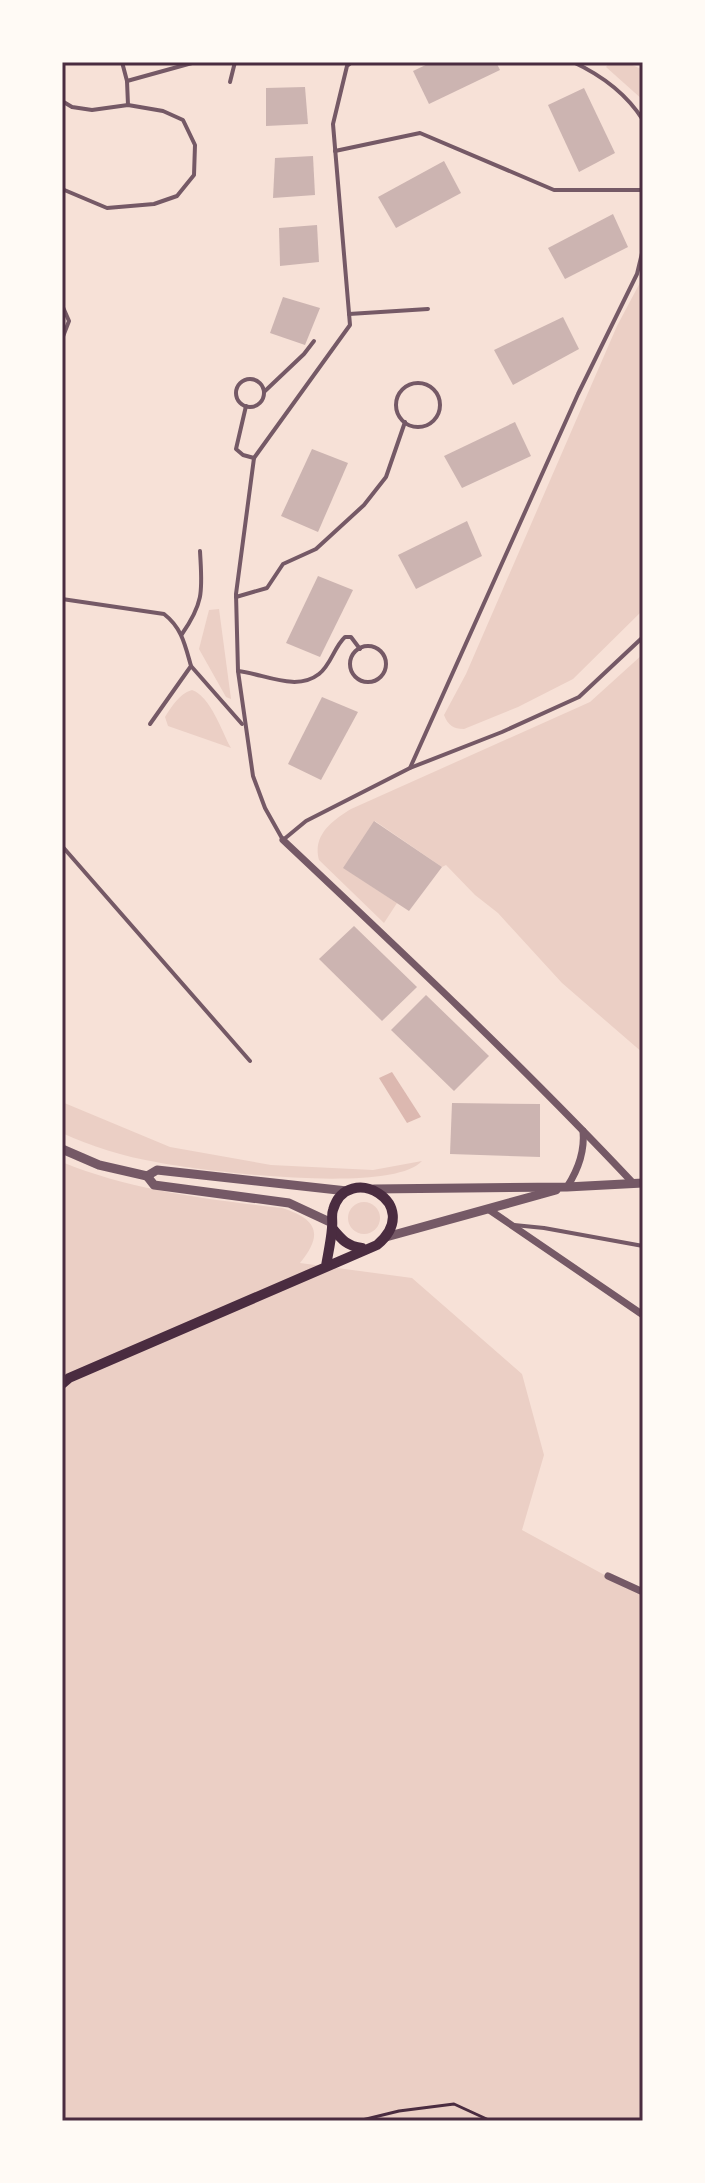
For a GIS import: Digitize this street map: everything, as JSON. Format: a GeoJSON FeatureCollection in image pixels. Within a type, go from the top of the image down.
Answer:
{"type":"FeatureCollection","features":[{"type":"Feature","properties":{"kind":"main road"},"geometry":{"type":"LineString","coordinates":[[62,1384],[69,1378],[377,1245],[391,1228],[393,1214],[389,1202],[374,1189],[359,1187],[347,1191],[339,1199],[332,1211],[326,1266]]}},
{"type":"Feature","properties":{"kind":"main road"},"geometry":{"type":"LineString","coordinates":[[332,1225],[343,1242],[366,1248]]}},
{"type":"Feature","properties":{"kind":"street"},"geometry":{"type":"LineString","coordinates":[[283,840],[638,1183]]}},
{"type":"Feature","properties":{"kind":"street"},"geometry":{"type":"LineString","coordinates":[[386,1237],[567,1187],[577,1171],[583,1152],[583,1129]]}},
{"type":"Feature","properties":{"kind":"street"},"geometry":{"type":"LineString","coordinates":[[62,1149],[99,1165],[147,1176],[154,1185],[289,1203],[332,1225]]}},
{"type":"Feature","properties":{"kind":"street"},"geometry":{"type":"LineString","coordinates":[[147,1176],[157,1170],[347,1191]]}},
{"type":"Feature","properties":{"kind":"street"},"geometry":{"type":"LineString","coordinates":[[374,1189],[638,1183]]}},
{"type":"Feature","properties":{"kind":"street"},"geometry":{"type":"LineString","coordinates":[[488,1209],[643,1315]]}},
{"type":"Feature","properties":{"kind":"street"},"geometry":{"type":"LineString","coordinates":[[608,1576],[643,1592]]}},
{"type":"Feature","properties":{"kind":"lane"},"geometry":{"type":"LineString","coordinates":[[122,62],[128,105]]}},
{"type":"Feature","properties":{"kind":"lane"},"geometry":{"type":"LineString","coordinates":[[230,82],[235,62]]}},
{"type":"Feature","properties":{"kind":"lane"},"geometry":{"type":"LineString","coordinates":[[573,62],[600,74],[635,107],[643,120]]}},
{"type":"Feature","properties":{"kind":"lane"},"geometry":{"type":"LineString","coordinates":[[127,81],[192,63]]}},
{"type":"Feature","properties":{"kind":"lane"},"geometry":{"type":"LineString","coordinates":[[349,63],[333,124],[350,325],[254,458],[236,597],[238,671],[244,726],[253,776],[265,808],[283,840],[306,821],[410,768],[502,732],[579,697],[643,637]]}},
{"type":"Feature","properties":{"kind":"lane"},"geometry":{"type":"LineString","coordinates":[[62,101],[72,107],[92,110],[128,105],[163,111],[183,120],[195,145],[194,175],[177,196],[154,204],[107,208],[62,189]]}},
{"type":"Feature","properties":{"kind":"lane"},"geometry":{"type":"LineString","coordinates":[[335,151],[420,133],[554,190],[643,190]]}},
{"type":"Feature","properties":{"kind":"lane"},"geometry":{"type":"LineString","coordinates":[[410,768],[578,394],[637,274],[643,249]]}},
{"type":"Feature","properties":{"kind":"lane"},"geometry":{"type":"LineString","coordinates":[[62,305],[69,321],[62,339]]}},
{"type":"Feature","properties":{"kind":"lane"},"geometry":{"type":"LineString","coordinates":[[349,314],[428,309]]}},
{"type":"Feature","properties":{"kind":"lane"},"geometry":{"type":"LineString","coordinates":[[246,406],[259,404],[265,391],[314,341]]}},
{"type":"Feature","properties":{"kind":"lane"},"geometry":{"type":"LineString","coordinates":[[246,406],[236,396],[238,386],[244,380],[257,380],[265,391]]}},
{"type":"Feature","properties":{"kind":"lane"},"geometry":{"type":"LineString","coordinates":[[414,383],[428,385],[438,395],[436,417],[425,426],[411,426],[405,422],[396,411],[397,396],[414,383]]}},
{"type":"Feature","properties":{"kind":"lane"},"geometry":{"type":"LineString","coordinates":[[246,406],[236,449],[254,458]]}},
{"type":"Feature","properties":{"kind":"lane"},"geometry":{"type":"LineString","coordinates":[[236,597],[267,588],[283,564],[316,549],[364,505],[386,477],[405,422]]}},
{"type":"Feature","properties":{"kind":"lane"},"geometry":{"type":"LineString","coordinates":[[182,634],[202,597],[200,551]]}},
{"type":"Feature","properties":{"kind":"lane"},"geometry":{"type":"LineString","coordinates":[[62,599],[164,614],[182,634],[191,666],[244,726]]}},
{"type":"Feature","properties":{"kind":"lane"},"geometry":{"type":"LineString","coordinates":[[238,671],[261,673],[294,683],[321,673],[345,637],[351,637],[360,649]]}},
{"type":"Feature","properties":{"kind":"lane"},"geometry":{"type":"LineString","coordinates":[[371,646],[385,657],[386,669],[380,679],[362,682],[353,675],[351,657],[360,649],[371,646]]}},
{"type":"Feature","properties":{"kind":"lane"},"geometry":{"type":"LineString","coordinates":[[150,724],[191,666]]}},
{"type":"Feature","properties":{"kind":"lane"},"geometry":{"type":"LineString","coordinates":[[62,846],[250,1061]]}},
{"type":"Feature","properties":{"kind":"lane"},"geometry":{"type":"LineString","coordinates":[[512,1225],[643,1246]]}},
{"type":"Feature","properties":{"kind":"path"},"geometry":{"type":"LineString","coordinates":[[358,2121],[399,2111],[454,2104],[491,2121]]}},
{"type":"Feature","properties":{"kind":"path"},"geometry":{"type":"LineString","coordinates":[[64,2121],[70,2121]]}},
{"type":"Feature","properties":{"kind":"shaded area"},"geometry":{"type":"Polygon","coordinates":[[[610,62],[626,62],[643,70],[643,100],[606,67],[610,62]]]}},
{"type":"Feature","properties":{"kind":"shaded area"},"geometry":{"type":"Polygon","coordinates":[[[643,277],[643,610],[573,679],[518,707],[464,729],[454,727],[444,715],[466,674],[617,326],[643,277]]]}},
{"type":"Feature","properties":{"kind":"shaded area"},"geometry":{"type":"Polygon","coordinates":[[[219,609],[231,699],[226,697],[199,649],[209,610],[219,609]]]}},
{"type":"Feature","properties":{"kind":"shaded area"},"geometry":{"type":"Polygon","coordinates":[[[643,654],[643,1053],[562,983],[498,913],[446,865],[442,867],[375,821],[344,868],[397,903],[384,923],[319,860],[318,851],[326,829],[351,809],[590,702],[643,654]]]}},
{"type":"Feature","properties":{"kind":"shaded area"},"geometry":{"type":"Polygon","coordinates":[[[192,690],[205,699],[231,748],[168,726],[165,717],[170,709],[180,697],[192,690]]]}},
{"type":"Feature","properties":{"kind":"shaded area"},"geometry":{"type":"Polygon","coordinates":[[[392,1072],[421,1117],[407,1123],[379,1078],[392,1072]]]}},
{"type":"Feature","properties":{"kind":"shaded area"},"geometry":{"type":"Polygon","coordinates":[[[62,1102],[170,1147],[271,1165],[373,1170],[422,1161],[404,1171],[374,1177],[337,1179],[252,1175],[179,1166],[120,1154],[62,1133],[62,1102]]]}},
{"type":"Feature","properties":{"kind":"shaded area"},"geometry":{"type":"Polygon","coordinates":[[[62,1162],[143,1187],[294,1212],[309,1223],[314,1236],[308,1253],[300,1263],[412,1278],[522,1374],[544,1455],[522,1530],[643,1596],[643,2121],[62,2121],[62,1162]]]}},
{"type":"Feature","properties":{"kind":"shaded area"},"geometry":{"type":"Polygon","coordinates":[[[364,1202],[376,1206],[380,1218],[376,1230],[364,1234],[352,1230],[348,1218],[352,1206],[364,1202]]]}},
{"type":"Feature","properties":{"kind":"building"},"geometry":{"type":"Polygon","coordinates":[[[432,62],[496,62],[500,70],[429,104],[413,71],[432,62]]]}},
{"type":"Feature","properties":{"kind":"building"},"geometry":{"type":"Polygon","coordinates":[[[305,87],[308,124],[266,126],[266,88],[305,87]]]}},
{"type":"Feature","properties":{"kind":"building"},"geometry":{"type":"Polygon","coordinates":[[[584,88],[615,153],[579,172],[548,105],[584,88]]]}},
{"type":"Feature","properties":{"kind":"building"},"geometry":{"type":"Polygon","coordinates":[[[313,156],[315,195],[273,198],[275,158],[313,156]]]}},
{"type":"Feature","properties":{"kind":"building"},"geometry":{"type":"Polygon","coordinates":[[[444,161],[461,193],[396,228],[378,197],[444,161]]]}},
{"type":"Feature","properties":{"kind":"building"},"geometry":{"type":"Polygon","coordinates":[[[613,214],[628,247],[565,279],[548,248],[613,214]]]}},
{"type":"Feature","properties":{"kind":"building"},"geometry":{"type":"Polygon","coordinates":[[[317,225],[319,262],[280,266],[279,228],[317,225]]]}},
{"type":"Feature","properties":{"kind":"building"},"geometry":{"type":"Polygon","coordinates":[[[283,297],[320,308],[305,345],[270,333],[283,297]]]}},
{"type":"Feature","properties":{"kind":"building"},"geometry":{"type":"Polygon","coordinates":[[[563,317],[579,349],[513,385],[494,350],[563,317]]]}},
{"type":"Feature","properties":{"kind":"building"},"geometry":{"type":"Polygon","coordinates":[[[515,422],[531,456],[462,488],[444,456],[515,422]]]}},
{"type":"Feature","properties":{"kind":"building"},"geometry":{"type":"Polygon","coordinates":[[[312,449],[348,463],[318,532],[281,516],[312,449]]]}},
{"type":"Feature","properties":{"kind":"building"},"geometry":{"type":"Polygon","coordinates":[[[467,521],[482,556],[416,589],[398,555],[467,521]]]}},
{"type":"Feature","properties":{"kind":"building"},"geometry":{"type":"Polygon","coordinates":[[[318,576],[353,590],[320,657],[286,643],[318,576]]]}},
{"type":"Feature","properties":{"kind":"building"},"geometry":{"type":"Polygon","coordinates":[[[322,697],[358,712],[321,780],[288,764],[322,697]]]}},
{"type":"Feature","properties":{"kind":"building"},"geometry":{"type":"Polygon","coordinates":[[[374,821],[442,867],[409,911],[343,868],[374,821]]]}},
{"type":"Feature","properties":{"kind":"building"},"geometry":{"type":"Polygon","coordinates":[[[354,926],[417,987],[382,1021],[319,959],[354,926]]]}},
{"type":"Feature","properties":{"kind":"building"},"geometry":{"type":"Polygon","coordinates":[[[426,995],[489,1056],[454,1091],[391,1030],[426,995]]]}},
{"type":"Feature","properties":{"kind":"building"},"geometry":{"type":"Polygon","coordinates":[[[452,1103],[540,1104],[540,1157],[450,1154],[452,1103]]]}}]}
